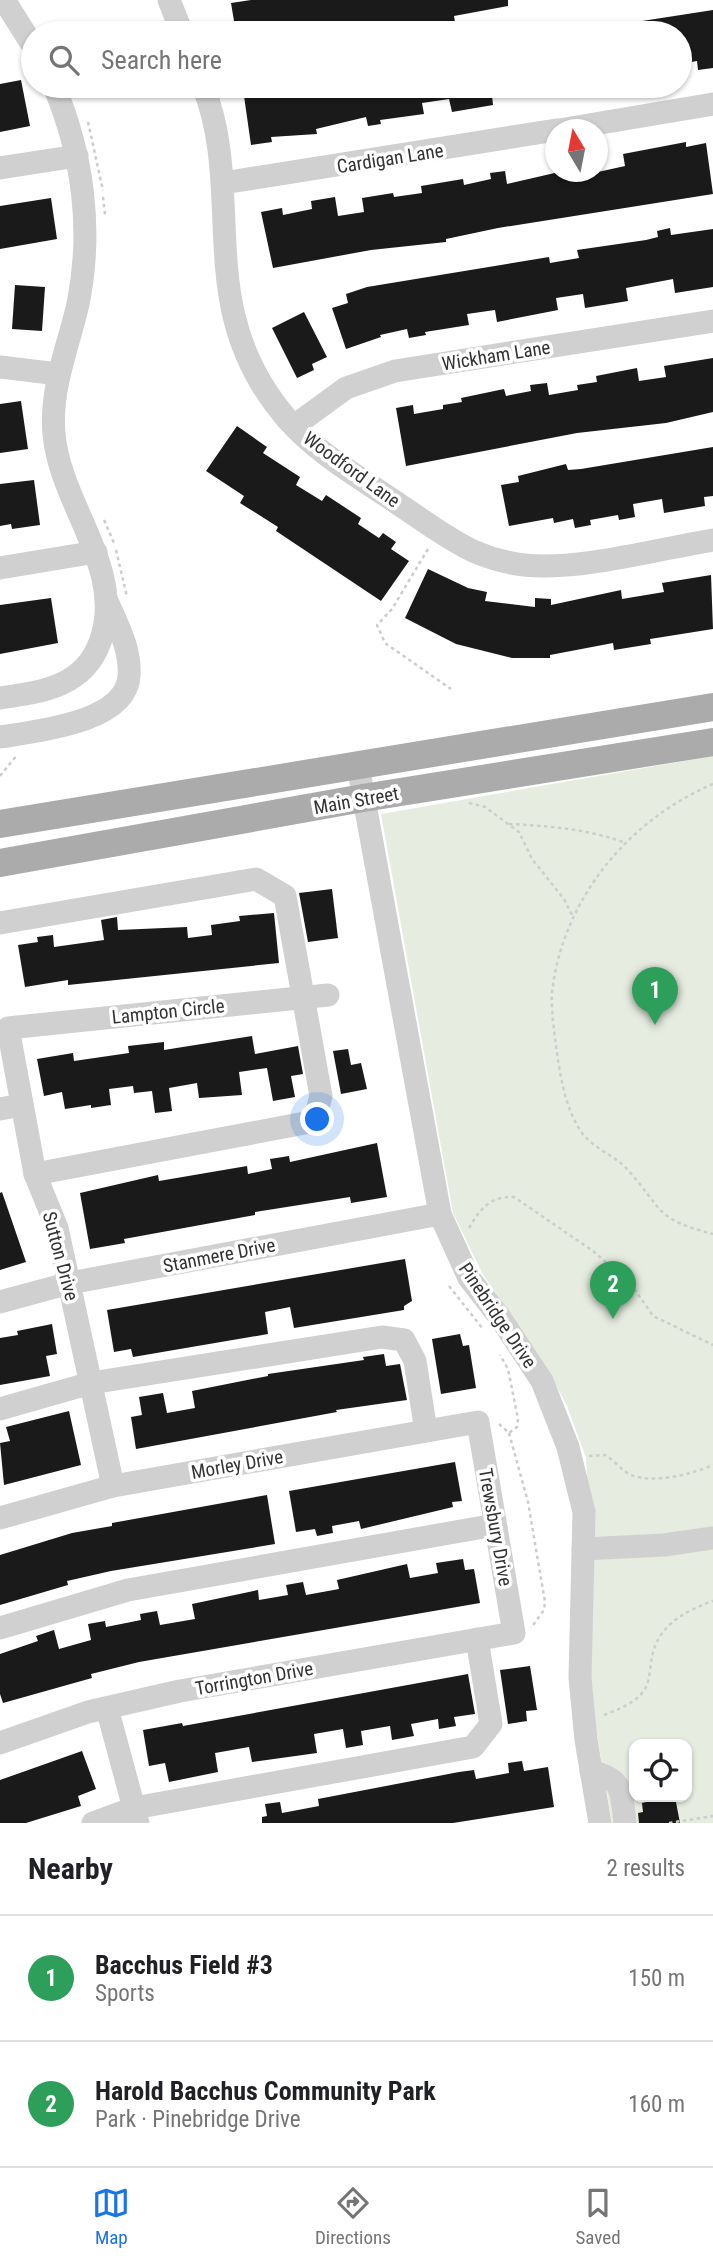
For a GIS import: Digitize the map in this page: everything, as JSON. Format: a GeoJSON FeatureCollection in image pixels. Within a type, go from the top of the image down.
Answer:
{"type":"FeatureCollection","features":[{"type":"Feature","properties":{"kind":"main road","name":"Main Street"},"geometry":{"type":"LineString","coordinates":[[0,824],[713,707]]}},
{"type":"Feature","properties":{"kind":"main road","name":"Main Street"},"geometry":{"type":"LineString","coordinates":[[0,863],[363,798],[713,742]]}},
{"type":"Feature","properties":{"kind":"street"},"geometry":{"type":"LineString","coordinates":[[4,0],[21,27]]}},
{"type":"Feature","properties":{"kind":"street"},"geometry":{"type":"LineString","coordinates":[[169,0],[177,21]]}},
{"type":"Feature","properties":{"kind":"street"},"geometry":{"type":"LineString","coordinates":[[58,98],[77,156],[84,204],[83,268],[75,316],[58,374],[54,416],[58,458],[68,494],[96,552],[106,597],[126,645],[129,676],[124,694],[106,710],[12,742],[4,698],[50,690],[80,673],[101,640],[106,597]]}},
{"type":"Feature","properties":{"kind":"street","name":"Woodford Lane"},"geometry":{"type":"LineString","coordinates":[[207,98],[216,126],[223,183],[228,282],[237,328],[254,371],[294,426],[320,450],[428,524],[476,552],[533,566],[567,564],[713,540]]}},
{"type":"Feature","properties":{"kind":"street","name":"Cardigan Lane"},"geometry":{"type":"LineString","coordinates":[[608,122],[713,104]]}},
{"type":"Feature","properties":{"kind":"street","name":"Cardigan Lane"},"geometry":{"type":"LineString","coordinates":[[223,183],[545,132]]}},
{"type":"Feature","properties":{"kind":"street"},"geometry":{"type":"LineString","coordinates":[[0,168],[77,156]]}},
{"type":"Feature","properties":{"kind":"street","name":"Wickham Lane"},"geometry":{"type":"LineString","coordinates":[[294,426],[346,388],[395,370],[713,321]]}},
{"type":"Feature","properties":{"kind":"street"},"geometry":{"type":"LineString","coordinates":[[0,367],[58,374]]}},
{"type":"Feature","properties":{"kind":"street"},"geometry":{"type":"LineString","coordinates":[[0,568],[96,552]]}},
{"type":"Feature","properties":{"kind":"street","name":"Pinebridge Drive"},"geometry":{"type":"LineString","coordinates":[[358,766],[440,1214],[468,1278],[501,1319],[542,1381],[568,1447],[584,1512],[580,1678],[600,1823]]}},
{"type":"Feature","properties":{"kind":"street"},"geometry":{"type":"LineString","coordinates":[[0,923],[256,879],[285,896],[321,1096],[314,1118],[305,1123],[35,1174]]}},
{"type":"Feature","properties":{"kind":"street","name":"Lampton Circle"},"geometry":{"type":"LineString","coordinates":[[8,1028],[328,995]]}},
{"type":"Feature","properties":{"kind":"street","name":"Sutton Drive"},"geometry":{"type":"LineString","coordinates":[[8,1028],[11,1107],[57,1228],[113,1486]]}},
{"type":"Feature","properties":{"kind":"street","name":"Stanmere Drive"},"geometry":{"type":"LineString","coordinates":[[0,1302],[70,1283],[440,1214]]}},
{"type":"Feature","properties":{"kind":"street"},"geometry":{"type":"LineString","coordinates":[[0,1409],[91,1383],[382,1337],[404,1340],[415,1361],[426,1431]]}},
{"type":"Feature","properties":{"kind":"street","name":"Morley Drive"},"geometry":{"type":"LineString","coordinates":[[0,1518],[113,1486],[478,1422]]}},
{"type":"Feature","properties":{"kind":"street","name":"Trewsbury Drive"},"geometry":{"type":"LineString","coordinates":[[478,1422],[514,1633]]}},
{"type":"Feature","properties":{"kind":"street"},"geometry":{"type":"LineString","coordinates":[[0,1628],[128,1590],[495,1525]]}},
{"type":"Feature","properties":{"kind":"street"},"geometry":{"type":"LineString","coordinates":[[583,1549],[664,1545],[713,1538]]}},
{"type":"Feature","properties":{"kind":"street","name":"Torrington Drive"},"geometry":{"type":"LineString","coordinates":[[0,1743],[107,1708],[180,1691],[514,1633]]}},
{"type":"Feature","properties":{"kind":"street"},"geometry":{"type":"LineString","coordinates":[[93,1823],[473,1748],[491,1724],[477,1639]]}},
{"type":"Feature","properties":{"kind":"street"},"geometry":{"type":"LineString","coordinates":[[107,1708],[136,1816]]}},
{"type":"Feature","properties":{"kind":"street"},"geometry":{"type":"LineString","coordinates":[[591,1771],[611,1776],[620,1785],[625,1823]]}},
{"type":"Feature","properties":{"kind":"path"},"geometry":{"type":"LineString","coordinates":[[87,119],[101,169],[104,223]]}},
{"type":"Feature","properties":{"kind":"path"},"geometry":{"type":"LineString","coordinates":[[102,517],[122,565],[128,604]]}},
{"type":"Feature","properties":{"kind":"path"},"geometry":{"type":"LineString","coordinates":[[428,524],[417,537],[430,546],[392,609],[377,625],[385,643],[451,689]]}},
{"type":"Feature","properties":{"kind":"path"},"geometry":{"type":"LineString","coordinates":[[0,776],[13,756],[12,742]]}},
{"type":"Feature","properties":{"kind":"path"},"geometry":{"type":"LineString","coordinates":[[713,784],[692,793],[614,853],[587,889],[573,917],[552,996],[559,1072],[573,1116],[582,1133],[596,1148],[626,1168],[653,1205],[666,1217],[681,1226],[713,1234]]}},
{"type":"Feature","properties":{"kind":"path"},"geometry":{"type":"LineString","coordinates":[[467,803],[485,807],[509,824],[528,845],[532,859],[564,899],[573,917]]}},
{"type":"Feature","properties":{"kind":"path"},"geometry":{"type":"LineString","coordinates":[[509,824],[554,827],[605,835],[626,843]]}},
{"type":"Feature","properties":{"kind":"path"},"geometry":{"type":"LineString","coordinates":[[451,1240],[468,1230],[485,1204],[500,1196],[514,1197],[593,1251],[631,1284],[653,1316],[713,1345]]}},
{"type":"Feature","properties":{"kind":"path"},"geometry":{"type":"LineString","coordinates":[[449,1286],[485,1332]]}},
{"type":"Feature","properties":{"kind":"path"},"geometry":{"type":"LineString","coordinates":[[499,1351],[508,1370],[517,1406],[517,1427],[509,1433]]}},
{"type":"Feature","properties":{"kind":"path"},"geometry":{"type":"LineString","coordinates":[[478,1422],[485,1409],[509,1433],[528,1502],[545,1602],[544,1610],[522,1640],[514,1633]]}},
{"type":"Feature","properties":{"kind":"path"},"geometry":{"type":"LineString","coordinates":[[589,1456],[605,1455],[630,1475],[645,1478],[676,1476],[713,1465]]}},
{"type":"Feature","properties":{"kind":"path"},"geometry":{"type":"LineString","coordinates":[[601,1716],[625,1707],[644,1690],[653,1650],[660,1635],[673,1620],[713,1601]]}},
{"type":"Feature","properties":{"kind":"path"},"geometry":{"type":"LineString","coordinates":[[670,1823],[713,1816]]}},
{"type":"Feature","properties":{"kind":"shaded area"},"geometry":{"type":"Polygon","coordinates":[[[713,756],[713,1823],[612,1823],[587,1675],[592,1567],[586,1458],[567,1406],[545,1365],[482,1273],[453,1213],[381,814],[713,756]]]}},
{"type":"Feature","properties":{"kind":"building"},"geometry":{"type":"Polygon","coordinates":[[[251,0],[508,0],[508,6],[454,16],[455,21],[234,21],[231,3],[251,0]]]}},
{"type":"Feature","properties":{"kind":"building"},"geometry":{"type":"Polygon","coordinates":[[[713,10],[713,68],[698,70],[697,61],[692,62],[692,21],[642,21],[713,10]]]}},
{"type":"Feature","properties":{"kind":"building"},"geometry":{"type":"Polygon","coordinates":[[[21,80],[21,98],[25,98],[30,126],[0,132],[0,84],[21,80]]]}},
{"type":"Feature","properties":{"kind":"building"},"geometry":{"type":"Polygon","coordinates":[[[244,98],[492,98],[493,105],[452,112],[449,99],[422,103],[424,114],[380,120],[381,124],[368,126],[366,117],[316,129],[317,134],[271,137],[272,142],[251,145],[244,98]]]}},
{"type":"Feature","properties":{"kind":"building"},"geometry":{"type":"Polygon","coordinates":[[[686,142],[686,147],[706,143],[713,194],[498,228],[446,239],[446,242],[371,250],[273,268],[261,212],[282,208],[283,215],[312,209],[311,201],[335,197],[338,216],[364,212],[362,198],[393,193],[394,197],[422,193],[421,186],[463,179],[464,185],[491,179],[490,173],[505,171],[507,184],[545,175],[545,182],[608,182],[608,170],[625,166],[623,154],[686,142]]]}},
{"type":"Feature","properties":{"kind":"building"},"geometry":{"type":"Polygon","coordinates":[[[51,198],[57,239],[0,249],[0,206],[51,198]]]}},
{"type":"Feature","properties":{"kind":"building"},"geometry":{"type":"Polygon","coordinates":[[[670,228],[671,235],[713,229],[713,287],[675,293],[673,279],[626,288],[628,301],[585,308],[583,294],[556,298],[558,310],[497,322],[495,310],[467,314],[469,325],[425,332],[426,335],[409,338],[407,329],[380,335],[381,337],[346,349],[332,308],[348,303],[346,294],[367,287],[549,257],[550,263],[579,258],[577,250],[646,240],[658,237],[657,231],[670,228]]]}},
{"type":"Feature","properties":{"kind":"building"},"geometry":{"type":"Polygon","coordinates":[[[15,285],[45,287],[42,331],[12,329],[15,285]]]}},
{"type":"Feature","properties":{"kind":"building"},"geometry":{"type":"Polygon","coordinates":[[[304,312],[327,357],[312,364],[314,370],[297,378],[272,328],[304,312]]]}},
{"type":"Feature","properties":{"kind":"building"},"geometry":{"type":"Polygon","coordinates":[[[713,358],[713,412],[666,423],[577,433],[406,466],[396,408],[413,405],[414,414],[443,409],[443,405],[462,402],[461,398],[504,389],[506,396],[531,391],[530,385],[547,383],[549,395],[578,390],[577,385],[597,382],[596,376],[637,368],[639,381],[666,377],[664,366],[713,358]]]}},
{"type":"Feature","properties":{"kind":"building"},"geometry":{"type":"Polygon","coordinates":[[[21,401],[28,449],[0,453],[0,404],[21,401]]]}},
{"type":"Feature","properties":{"kind":"building"},"geometry":{"type":"Polygon","coordinates":[[[237,426],[267,447],[263,453],[300,477],[296,485],[322,501],[326,495],[361,518],[358,524],[379,538],[383,533],[396,542],[391,549],[409,561],[381,601],[276,531],[278,527],[240,503],[244,496],[206,471],[237,426]]]}},
{"type":"Feature","properties":{"kind":"building"},"geometry":{"type":"Polygon","coordinates":[[[713,447],[713,496],[704,497],[705,506],[664,513],[662,499],[633,504],[635,517],[619,520],[618,515],[590,520],[591,525],[575,528],[573,519],[554,523],[553,518],[509,526],[501,485],[519,482],[518,476],[566,464],[568,470],[581,469],[713,447]]]}},
{"type":"Feature","properties":{"kind":"building"},"geometry":{"type":"Polygon","coordinates":[[[34,480],[40,525],[12,529],[11,524],[0,526],[0,484],[34,480]]]}},
{"type":"Feature","properties":{"kind":"building"},"geometry":{"type":"Polygon","coordinates":[[[428,569],[468,588],[487,592],[485,601],[535,607],[535,598],[551,599],[551,605],[621,590],[622,599],[664,592],[662,583],[711,575],[713,629],[650,639],[651,644],[614,650],[613,643],[550,655],[550,658],[512,658],[456,644],[405,618],[428,569]]]}},
{"type":"Feature","properties":{"kind":"building"},"geometry":{"type":"Polygon","coordinates":[[[51,598],[58,643],[0,654],[0,605],[51,598]]]}},
{"type":"Feature","properties":{"kind":"building"},"geometry":{"type":"Polygon","coordinates":[[[332,889],[338,938],[308,942],[299,893],[332,889]]]}},
{"type":"Feature","properties":{"kind":"building"},"geometry":{"type":"Polygon","coordinates":[[[274,913],[279,963],[68,985],[68,980],[25,987],[18,945],[38,942],[37,937],[53,935],[54,947],[104,940],[101,920],[117,917],[118,930],[187,927],[188,938],[212,935],[211,925],[240,921],[239,916],[274,913]]]}},
{"type":"Feature","properties":{"kind":"building"},"geometry":{"type":"Polygon","coordinates":[[[252,1036],[255,1054],[298,1046],[303,1074],[291,1076],[295,1097],[273,1101],[267,1068],[239,1072],[242,1095],[199,1098],[197,1083],[169,1088],[172,1111],[155,1113],[152,1091],[134,1093],[133,1086],[109,1089],[111,1105],[91,1108],[91,1105],[65,1109],[62,1092],[44,1096],[37,1059],[73,1053],[74,1061],[129,1053],[128,1046],[164,1042],[164,1050],[252,1036]]]}},
{"type":"Feature","properties":{"kind":"building"},"geometry":{"type":"Polygon","coordinates":[[[348,1049],[351,1065],[361,1063],[367,1089],[341,1094],[333,1051],[348,1049]]]}},
{"type":"Feature","properties":{"kind":"building"},"geometry":{"type":"Polygon","coordinates":[[[377,1143],[387,1197],[351,1203],[350,1197],[255,1212],[255,1215],[124,1239],[125,1243],[90,1249],[80,1193],[158,1175],[159,1181],[247,1166],[248,1174],[272,1169],[270,1159],[289,1156],[290,1162],[377,1143]]]}},
{"type":"Feature","properties":{"kind":"building"},"geometry":{"type":"Polygon","coordinates":[[[2,1192],[26,1262],[0,1270],[0,1193],[2,1192]]]}},
{"type":"Feature","properties":{"kind":"building"},"geometry":{"type":"Polygon","coordinates":[[[405,1259],[412,1301],[404,1306],[404,1310],[294,1328],[290,1307],[265,1312],[268,1334],[133,1357],[131,1349],[114,1352],[107,1310],[405,1259]]]}},
{"type":"Feature","properties":{"kind":"building"},"geometry":{"type":"Polygon","coordinates":[[[52,1324],[57,1354],[46,1356],[50,1376],[0,1385],[0,1338],[18,1335],[17,1331],[52,1324]]]}},
{"type":"Feature","properties":{"kind":"building"},"geometry":{"type":"Polygon","coordinates":[[[460,1334],[463,1346],[469,1345],[476,1388],[441,1394],[432,1339],[460,1334]]]}},
{"type":"Feature","properties":{"kind":"building"},"geometry":{"type":"Polygon","coordinates":[[[384,1354],[386,1366],[400,1364],[407,1400],[336,1410],[337,1412],[136,1449],[131,1417],[142,1415],[139,1397],[163,1393],[167,1413],[195,1408],[192,1391],[268,1374],[364,1360],[363,1357],[384,1354]]]}},
{"type":"Feature","properties":{"kind":"building"},"geometry":{"type":"Polygon","coordinates":[[[69,1411],[81,1465],[4,1485],[0,1443],[10,1441],[6,1427],[69,1411]]]}},
{"type":"Feature","properties":{"kind":"building"},"geometry":{"type":"Polygon","coordinates":[[[455,1462],[462,1501],[452,1502],[453,1507],[361,1529],[359,1521],[332,1526],[333,1533],[317,1536],[315,1529],[296,1532],[289,1491],[455,1462]]]}},
{"type":"Feature","properties":{"kind":"building"},"geometry":{"type":"Polygon","coordinates":[[[267,1495],[275,1544],[111,1571],[67,1581],[68,1585],[0,1605],[0,1555],[72,1533],[112,1526],[112,1523],[267,1495]]]}},
{"type":"Feature","properties":{"kind":"building"},"geometry":{"type":"Polygon","coordinates":[[[463,1559],[465,1570],[474,1569],[480,1603],[139,1662],[91,1674],[92,1678],[3,1703],[0,1694],[0,1654],[38,1641],[36,1636],[54,1630],[59,1649],[91,1640],[88,1624],[105,1621],[106,1627],[141,1620],[140,1614],[157,1611],[160,1625],[195,1619],[192,1604],[258,1590],[259,1600],[288,1595],[286,1585],[303,1582],[306,1595],[339,1589],[337,1580],[407,1564],[410,1578],[438,1573],[436,1563],[463,1559]]]}},
{"type":"Feature","properties":{"kind":"building"},"geometry":{"type":"Polygon","coordinates":[[[530,1666],[537,1710],[526,1711],[527,1721],[508,1724],[500,1670],[530,1666]]]}},
{"type":"Feature","properties":{"kind":"building"},"geometry":{"type":"Polygon","coordinates":[[[468,1674],[475,1714],[454,1717],[456,1726],[439,1729],[438,1719],[411,1724],[414,1736],[392,1740],[390,1726],[361,1731],[363,1745],[346,1748],[343,1729],[314,1734],[317,1753],[252,1762],[249,1747],[215,1753],[218,1772],[169,1782],[165,1763],[149,1766],[143,1730],[182,1723],[183,1726],[468,1674]]]}},
{"type":"Feature","properties":{"kind":"building"},"geometry":{"type":"Polygon","coordinates":[[[82,1751],[96,1789],[78,1796],[81,1806],[26,1823],[0,1823],[0,1780],[82,1751]]]}},
{"type":"Feature","properties":{"kind":"building"},"geometry":{"type":"Polygon","coordinates":[[[522,1761],[524,1771],[548,1767],[554,1807],[453,1823],[262,1823],[262,1817],[267,1816],[265,1804],[280,1802],[282,1813],[319,1806],[318,1799],[459,1772],[474,1770],[476,1779],[509,1773],[508,1763],[522,1761]]]}},
{"type":"Feature","properties":{"kind":"building"},"geometry":{"type":"Polygon","coordinates":[[[676,1802],[680,1823],[639,1823],[638,1813],[643,1812],[642,1803],[676,1802]]]}},
{"type":"Feature","properties":{"kind":"place","name":"Bacchus Field #3"},"geometry":{"type":"Point","coordinates":[655,1025]}},
{"type":"Feature","properties":{"kind":"place","name":"Harold Bacchus Community Park"},"geometry":{"type":"Point","coordinates":[613,1319]}}]}
